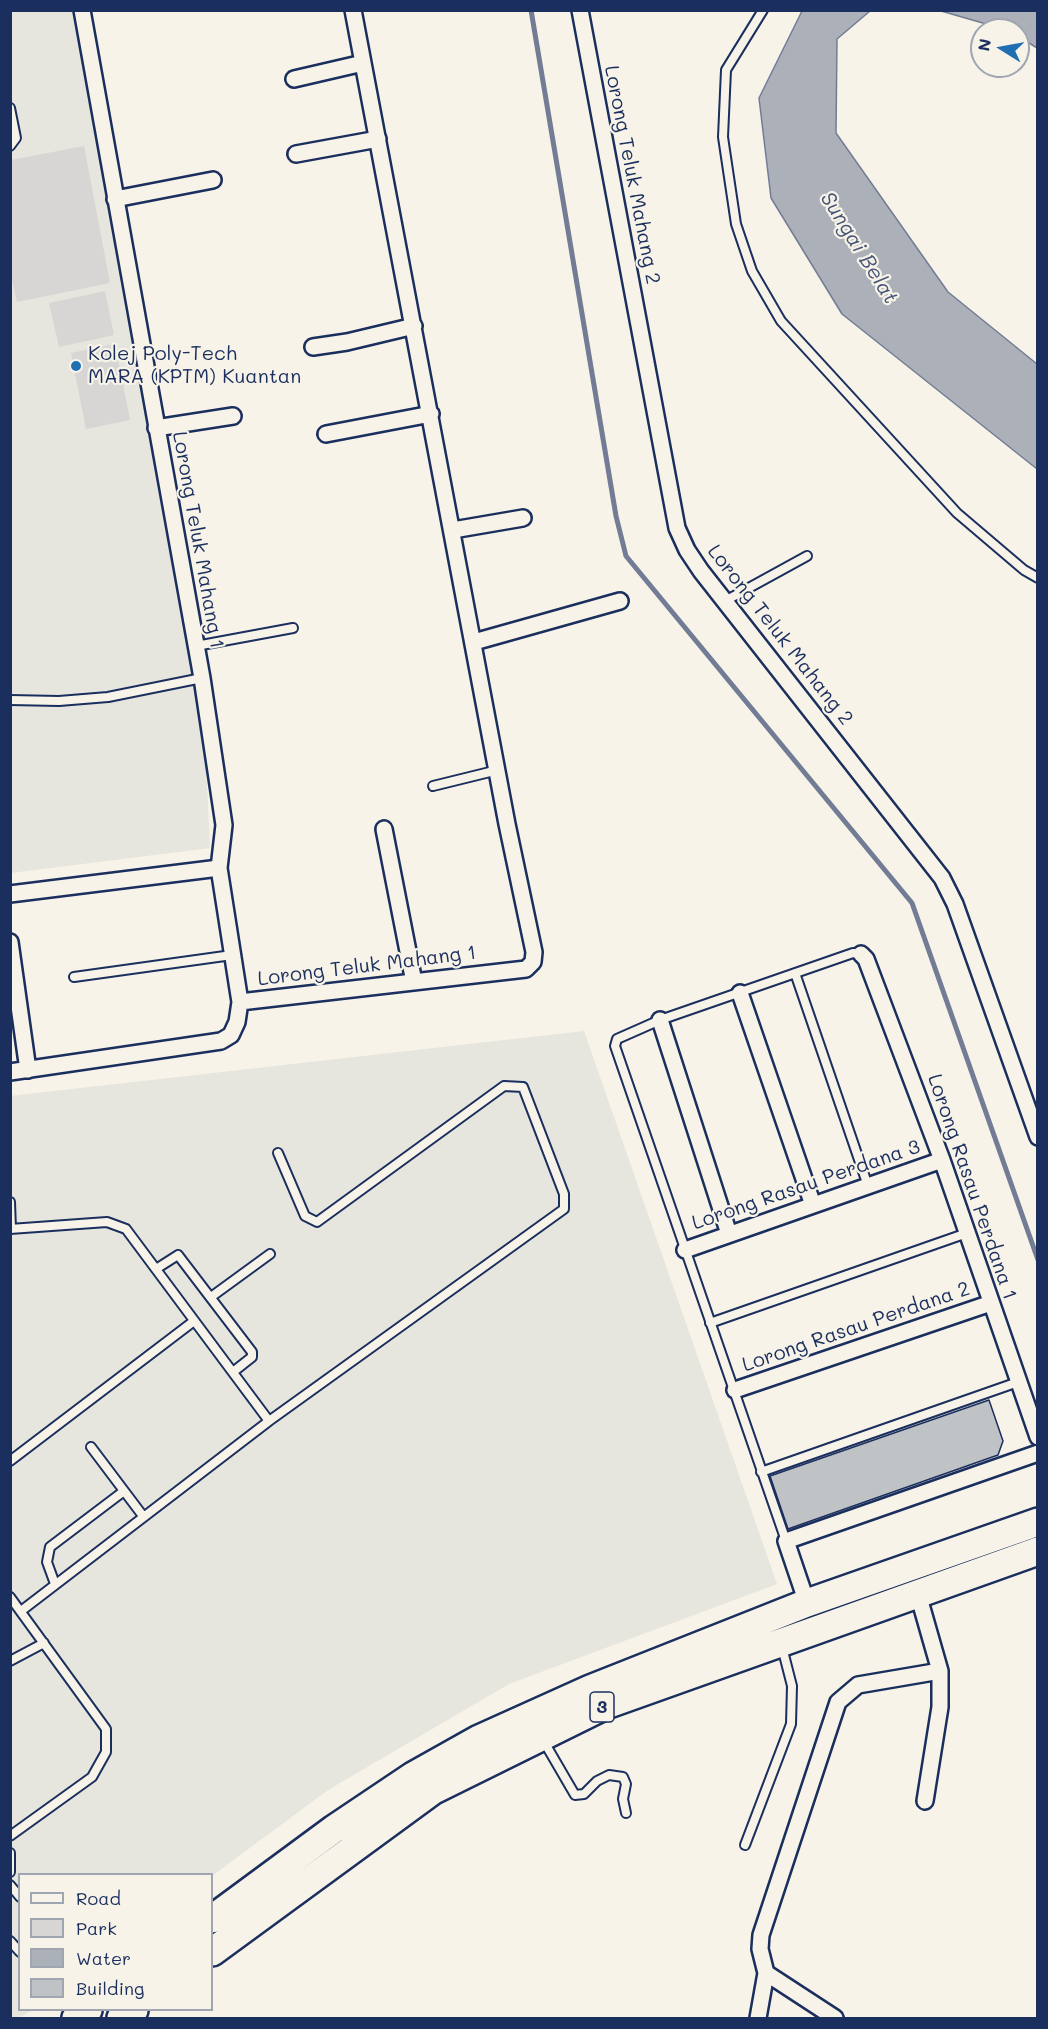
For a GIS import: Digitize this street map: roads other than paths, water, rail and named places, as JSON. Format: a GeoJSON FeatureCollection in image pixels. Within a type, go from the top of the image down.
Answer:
{"type":"FeatureCollection","features":[{"type":"Feature","properties":{"kind":"highway","name":"3"},"geometry":{"type":"LineString","coordinates":[[213,1918],[334,1829],[413,1776],[479,1739],[590,1689],[807,1603],[1038,1522]]}},
{"type":"Feature","properties":{"kind":"highway","name":"3"},"geometry":{"type":"LineString","coordinates":[[213,1951],[432,1791],[606,1705],[1038,1551]]}},
{"type":"Feature","properties":{"kind":"street","name":"Lorong Teluk Mahang 1"},"geometry":{"type":"LineString","coordinates":[[82,10],[202,678],[224,825],[219,868],[240,1002],[526,969],[533,962],[534,952],[352,10]]}},
{"type":"Feature","properties":{"kind":"street","name":"Lorong Teluk Mahang 2"},"geometry":{"type":"LineString","coordinates":[[580,10],[677,528],[687,550],[724,601],[942,878],[955,904],[1038,1137]]}},
{"type":"Feature","properties":{"kind":"street"},"geometry":{"type":"LineString","coordinates":[[294,79],[363,63]]}},
{"type":"Feature","properties":{"kind":"street"},"geometry":{"type":"LineString","coordinates":[[296,154],[378,139]]}},
{"type":"Feature","properties":{"kind":"street"},"geometry":{"type":"LineString","coordinates":[[115,199],[213,180]]}},
{"type":"Feature","properties":{"kind":"street"},"geometry":{"type":"LineString","coordinates":[[313,347],[347,342],[414,326]]}},
{"type":"Feature","properties":{"kind":"street"},"geometry":{"type":"LineString","coordinates":[[326,434],[431,414]]}},
{"type":"Feature","properties":{"kind":"street"},"geometry":{"type":"LineString","coordinates":[[156,428],[233,416]]}},
{"type":"Feature","properties":{"kind":"street"},"geometry":{"type":"LineString","coordinates":[[453,530],[523,518]]}},
{"type":"Feature","properties":{"kind":"street"},"geometry":{"type":"LineString","coordinates":[[474,642],[620,602]]}},
{"type":"Feature","properties":{"kind":"street"},"geometry":{"type":"LineString","coordinates":[[384,829],[414,982]]}},
{"type":"Feature","properties":{"kind":"street"},"geometry":{"type":"LineString","coordinates":[[10,894],[219,868]]}},
{"type":"Feature","properties":{"kind":"street"},"geometry":{"type":"LineString","coordinates":[[10,942],[28,1070]]}},
{"type":"Feature","properties":{"kind":"street","name":"Lorong Rasau Perdana 1"},"geometry":{"type":"LineString","coordinates":[[861,954],[867,959],[942,1160],[1038,1437]]}},
{"type":"Feature","properties":{"kind":"street"},"geometry":{"type":"LineString","coordinates":[[740,993],[813,1205]]}},
{"type":"Feature","properties":{"kind":"street"},"geometry":{"type":"LineString","coordinates":[[10,1072],[221,1041],[231,1035],[237,1023],[240,1002]]}},
{"type":"Feature","properties":{"kind":"street"},"geometry":{"type":"LineString","coordinates":[[660,1020],[729,1234]]}},
{"type":"Feature","properties":{"kind":"street","name":"Lorong Rasau Perdana 3"},"geometry":{"type":"LineString","coordinates":[[685,1250],[942,1160]]}},
{"type":"Feature","properties":{"kind":"street","name":"Lorong Rasau Perdana 2"},"geometry":{"type":"LineString","coordinates":[[735,1390],[991,1303]]}},
{"type":"Feature","properties":{"kind":"street"},"geometry":{"type":"LineString","coordinates":[[807,1603],[786,1541],[1038,1453]]}},
{"type":"Feature","properties":{"kind":"street"},"geometry":{"type":"LineString","coordinates":[[918,1594],[933,1639],[940,1671],[940,1707],[925,1801]]}},
{"type":"Feature","properties":{"kind":"street"},"geometry":{"type":"LineString","coordinates":[[758,2019],[766,1973],[760,1949],[761,1935],[838,1702],[858,1684],[940,1671]]}},
{"type":"Feature","properties":{"kind":"street"},"geometry":{"type":"LineString","coordinates":[[766,1973],[835,2019]]}},
{"type":"Feature","properties":{"kind":"lane"},"geometry":{"type":"LineString","coordinates":[[763,10],[726,70],[723,137],[736,224],[752,271],[781,321],[957,513],[1024,570],[1038,578]]}},
{"type":"Feature","properties":{"kind":"lane"},"geometry":{"type":"LineString","coordinates":[[10,108],[16,138],[10,146]]}},
{"type":"Feature","properties":{"kind":"lane"},"geometry":{"type":"LineString","coordinates":[[724,601],[807,556]]}},
{"type":"Feature","properties":{"kind":"lane"},"geometry":{"type":"LineString","coordinates":[[196,646],[293,628]]}},
{"type":"Feature","properties":{"kind":"lane"},"geometry":{"type":"LineString","coordinates":[[10,700],[59,701],[108,697],[202,678]]}},
{"type":"Feature","properties":{"kind":"lane"},"geometry":{"type":"LineString","coordinates":[[433,786],[498,770]]}},
{"type":"Feature","properties":{"kind":"lane"},"geometry":{"type":"LineString","coordinates":[[786,1541],[615,1047],[616,1039],[660,1020],[795,973],[853,953],[861,954]]}},
{"type":"Feature","properties":{"kind":"lane"},"geometry":{"type":"LineString","coordinates":[[74,977],[232,955]]}},
{"type":"Feature","properties":{"kind":"lane"},"geometry":{"type":"LineString","coordinates":[[795,973],[868,1186]]}},
{"type":"Feature","properties":{"kind":"lane"},"geometry":{"type":"LineString","coordinates":[[21,1611],[268,1421],[564,1209],[564,1194],[523,1087],[504,1086],[317,1222],[305,1216],[278,1153]]}},
{"type":"Feature","properties":{"kind":"lane"},"geometry":{"type":"LineString","coordinates":[[10,1202],[11,1229],[107,1222],[126,1229],[268,1421]]}},
{"type":"Feature","properties":{"kind":"lane"},"geometry":{"type":"LineString","coordinates":[[710,1323],[967,1233]]}},
{"type":"Feature","properties":{"kind":"lane"},"geometry":{"type":"LineString","coordinates":[[211,1297],[270,1254]]}},
{"type":"Feature","properties":{"kind":"lane"},"geometry":{"type":"LineString","coordinates":[[156,1269],[178,1255],[211,1297],[252,1352],[252,1357],[233,1372]]}},
{"type":"Feature","properties":{"kind":"lane"},"geometry":{"type":"LineString","coordinates":[[10,1461],[194,1321]]}},
{"type":"Feature","properties":{"kind":"lane"},"geometry":{"type":"LineString","coordinates":[[761,1472],[1018,1382]]}},
{"type":"Feature","properties":{"kind":"lane"},"geometry":{"type":"LineString","coordinates":[[92,1447],[143,1516]]}},
{"type":"Feature","properties":{"kind":"lane"},"geometry":{"type":"LineString","coordinates":[[55,1584],[47,1562],[50,1547],[124,1491]]}},
{"type":"Feature","properties":{"kind":"lane"},"geometry":{"type":"LineString","coordinates":[[10,1597],[106,1729],[106,1752],[93,1777],[10,1836]]}},
{"type":"Feature","properties":{"kind":"lane"},"geometry":{"type":"LineString","coordinates":[[745,1845],[791,1724],[792,1686],[781,1642]]}},
{"type":"Feature","properties":{"kind":"lane"},"geometry":{"type":"LineString","coordinates":[[10,1661],[44,1643]]}},
{"type":"Feature","properties":{"kind":"lane"},"geometry":{"type":"LineString","coordinates":[[541,1737],[571,1791],[579,1796],[597,1781],[609,1775],[622,1777],[626,1784],[623,1799],[626,1813]]}},
{"type":"Feature","properties":{"kind":"lane"},"geometry":{"type":"LineString","coordinates":[[10,1853],[10,1872]]}},
{"type":"Feature","properties":{"kind":"water","name":"Sungai Belat"},"geometry":{"type":"Polygon","coordinates":[[[802,11],[870,11],[837,39],[836,133],[948,292],[1037,364],[1037,469],[842,314],[771,198],[759,98],[802,11]]]}},
{"type":"Feature","properties":{"kind":"water"},"geometry":{"type":"Polygon","coordinates":[[[941,11],[1037,11],[1037,48],[1030,44],[1030,18],[970,19],[941,11]]]}},
{"type":"Feature","properties":{"kind":"waterway"},"geometry":{"type":"LineString","coordinates":[[531,10],[616,516],[626,556],[912,903],[1038,1260]]}},
{"type":"Feature","properties":{"kind":"place","name":"Kolej Poly-Tech MARA (KPTM) Kuantan"},"geometry":{"type":"Point","coordinates":[76,366]}}]}
